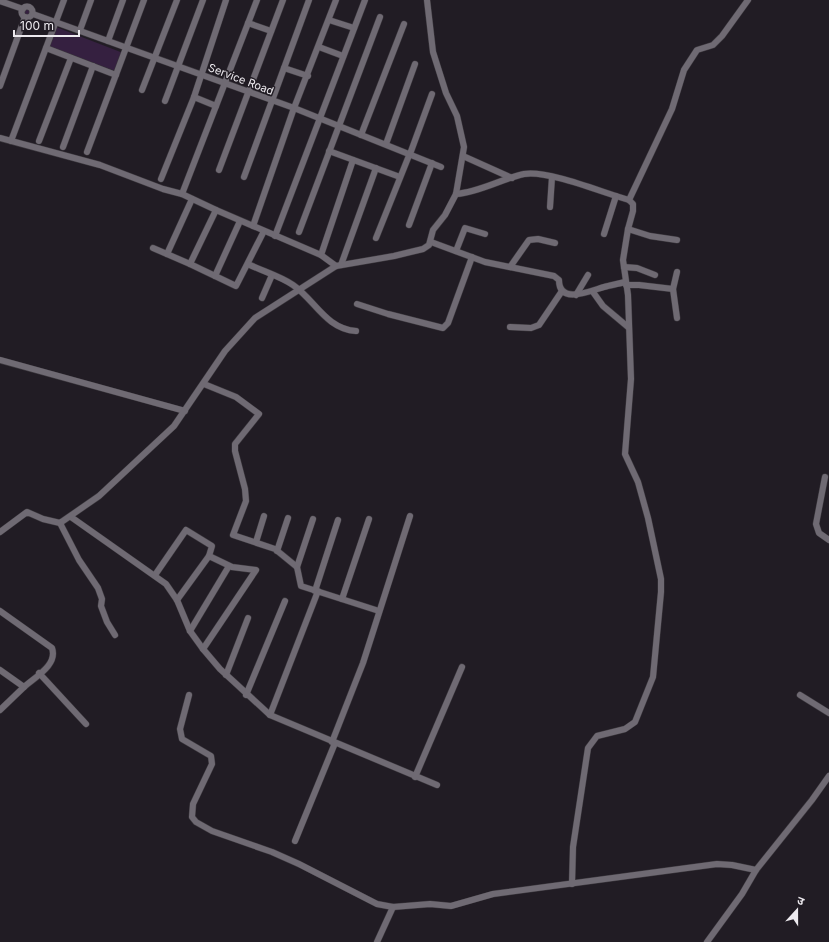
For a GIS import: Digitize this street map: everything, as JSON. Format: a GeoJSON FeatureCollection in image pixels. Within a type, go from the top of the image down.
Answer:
{"type":"FeatureCollection","features":[{"type":"Feature","properties":{"kind":"street"},"geometry":{"type":"LineString","coordinates":[[11,141],[64,0]]}},
{"type":"Feature","properties":{"kind":"street"},"geometry":{"type":"LineString","coordinates":[[80,30],[91,0]]}},
{"type":"Feature","properties":{"kind":"street"},"geometry":{"type":"LineString","coordinates":[[108,41],[123,0]]}},
{"type":"Feature","properties":{"kind":"street"},"geometry":{"type":"LineString","coordinates":[[87,152],[144,0]]}},
{"type":"Feature","properties":{"kind":"street"},"geometry":{"type":"LineString","coordinates":[[142,90],[177,0]]}},
{"type":"Feature","properties":{"kind":"street"},"geometry":{"type":"LineString","coordinates":[[165,101],[203,0]]}},
{"type":"Feature","properties":{"kind":"street"},"geometry":{"type":"LineString","coordinates":[[161,179],[202,75],[226,0]]}},
{"type":"Feature","properties":{"kind":"street"},"geometry":{"type":"LineString","coordinates":[[182,194],[257,0]]}},
{"type":"Feature","properties":{"kind":"street"},"geometry":{"type":"LineString","coordinates":[[244,177],[308,0]]}},
{"type":"Feature","properties":{"kind":"street"},"geometry":{"type":"LineString","coordinates":[[253,226],[294,108],[319,48],[336,0]]}},
{"type":"Feature","properties":{"kind":"street"},"geometry":{"type":"LineString","coordinates":[[275,236],[364,0]]}},
{"type":"Feature","properties":{"kind":"street"},"geometry":{"type":"LineString","coordinates":[[0,532],[27,512],[43,519],[60,523],[71,517],[120,478],[165,435],[185,411],[225,351],[249,323],[298,288],[338,266],[416,251],[427,247],[431,242],[433,230],[445,215],[456,194],[464,147],[457,116],[446,93],[433,52],[428,0]]}},
{"type":"Feature","properties":{"kind":"street"},"geometry":{"type":"LineString","coordinates":[[629,200],[672,108],[684,70],[697,50],[712,45],[722,36],[748,0]]}},
{"type":"Feature","properties":{"kind":"street"},"geometry":{"type":"LineString","coordinates":[[0,1],[23,9]]}},
{"type":"Feature","properties":{"kind":"street"},"geometry":{"type":"LineString","coordinates":[[219,170],[281,1]]}},
{"type":"Feature","properties":{"kind":"street"},"geometry":{"type":"LineString","coordinates":[[23,9],[30,3],[33,14],[26,17]]}},
{"type":"Feature","properties":{"kind":"street"},"geometry":{"type":"LineString","coordinates":[[23,9],[22,13],[26,17]]}},
{"type":"Feature","properties":{"kind":"street","name":"Service Road"},"geometry":{"type":"LineString","coordinates":[[33,14],[155,57],[248,93],[294,108],[338,127],[386,144],[441,167]]}},
{"type":"Feature","properties":{"kind":"street"},"geometry":{"type":"LineString","coordinates":[[0,86],[26,17]]}},
{"type":"Feature","properties":{"kind":"street"},"geometry":{"type":"LineString","coordinates":[[299,232],[380,17]]}},
{"type":"Feature","properties":{"kind":"street"},"geometry":{"type":"LineString","coordinates":[[329,20],[354,28]]}},
{"type":"Feature","properties":{"kind":"street"},"geometry":{"type":"LineString","coordinates":[[248,23],[271,31]]}},
{"type":"Feature","properties":{"kind":"street"},"geometry":{"type":"LineString","coordinates":[[361,135],[404,24]]}},
{"type":"Feature","properties":{"kind":"street"},"geometry":{"type":"LineString","coordinates":[[46,48],[116,75]]}},
{"type":"Feature","properties":{"kind":"street"},"geometry":{"type":"LineString","coordinates":[[319,48],[343,56]]}},
{"type":"Feature","properties":{"kind":"street"},"geometry":{"type":"LineString","coordinates":[[39,140],[71,58]]}},
{"type":"Feature","properties":{"kind":"street"},"geometry":{"type":"LineString","coordinates":[[386,144],[415,64]]}},
{"type":"Feature","properties":{"kind":"street"},"geometry":{"type":"LineString","coordinates":[[63,147],[93,66]]}},
{"type":"Feature","properties":{"kind":"street"},"geometry":{"type":"LineString","coordinates":[[284,68],[308,76]]}},
{"type":"Feature","properties":{"kind":"street"},"geometry":{"type":"LineString","coordinates":[[376,238],[410,154],[432,94]]}},
{"type":"Feature","properties":{"kind":"street"},"geometry":{"type":"LineString","coordinates":[[194,97],[216,106]]}},
{"type":"Feature","properties":{"kind":"street"},"geometry":{"type":"LineString","coordinates":[[0,138],[100,165],[163,189],[182,194],[264,232],[321,255],[338,266]]}},
{"type":"Feature","properties":{"kind":"street"},"geometry":{"type":"LineString","coordinates":[[329,151],[400,177]]}},
{"type":"Feature","properties":{"kind":"street"},"geometry":{"type":"LineString","coordinates":[[463,156],[512,178]]}},
{"type":"Feature","properties":{"kind":"street"},"geometry":{"type":"LineString","coordinates":[[321,255],[353,160]]}},
{"type":"Feature","properties":{"kind":"street"},"geometry":{"type":"LineString","coordinates":[[409,225],[432,163]]}},
{"type":"Feature","properties":{"kind":"street"},"geometry":{"type":"LineString","coordinates":[[338,266],[376,168]]}},
{"type":"Feature","properties":{"kind":"street"},"geometry":{"type":"LineString","coordinates":[[456,194],[470,193],[512,178],[533,173],[552,177],[629,200],[633,204],[633,211],[628,229],[624,266],[628,295],[628,349],[631,379],[625,454],[638,482],[661,579],[657,640],[653,677],[635,722],[625,729],[597,736],[588,748],[573,847],[572,884]]}},
{"type":"Feature","properties":{"kind":"street"},"geometry":{"type":"LineString","coordinates":[[550,207],[552,177]]}},
{"type":"Feature","properties":{"kind":"street"},"geometry":{"type":"LineString","coordinates":[[604,234],[616,196]]}},
{"type":"Feature","properties":{"kind":"street"},"geometry":{"type":"LineString","coordinates":[[167,254],[192,199]]}},
{"type":"Feature","properties":{"kind":"street"},"geometry":{"type":"LineString","coordinates":[[190,264],[216,210]]}},
{"type":"Feature","properties":{"kind":"street"},"geometry":{"type":"LineString","coordinates":[[215,276],[240,221]]}},
{"type":"Feature","properties":{"kind":"street"},"geometry":{"type":"LineString","coordinates":[[456,251],[465,228],[485,234]]}},
{"type":"Feature","properties":{"kind":"street"},"geometry":{"type":"LineString","coordinates":[[628,229],[650,236],[677,240]]}},
{"type":"Feature","properties":{"kind":"street"},"geometry":{"type":"LineString","coordinates":[[153,248],[238,286],[264,232]]}},
{"type":"Feature","properties":{"kind":"street"},"geometry":{"type":"LineString","coordinates":[[510,267],[529,240],[538,239],[555,243]]}},
{"type":"Feature","properties":{"kind":"street"},"geometry":{"type":"LineString","coordinates":[[431,242],[472,257],[554,276],[559,280],[559,287],[562,291],[576,295],[593,292],[602,288],[626,284],[673,289]]}},
{"type":"Feature","properties":{"kind":"street"},"geometry":{"type":"LineString","coordinates":[[357,304],[388,314],[443,328],[448,323],[472,257]]}},
{"type":"Feature","properties":{"kind":"street"},"geometry":{"type":"LineString","coordinates":[[248,264],[298,288],[332,323],[341,328],[356,331]]}},
{"type":"Feature","properties":{"kind":"street"},"geometry":{"type":"LineString","coordinates":[[624,266],[637,268],[655,275]]}},
{"type":"Feature","properties":{"kind":"street"},"geometry":{"type":"LineString","coordinates":[[677,272],[673,289],[677,318]]}},
{"type":"Feature","properties":{"kind":"street"},"geometry":{"type":"LineString","coordinates":[[262,298],[272,275]]}},
{"type":"Feature","properties":{"kind":"street"},"geometry":{"type":"LineString","coordinates":[[576,295],[588,275]]}},
{"type":"Feature","properties":{"kind":"street"},"geometry":{"type":"LineString","coordinates":[[510,327],[531,328],[539,325],[562,291]]}},
{"type":"Feature","properties":{"kind":"street"},"geometry":{"type":"LineString","coordinates":[[593,292],[603,306],[628,327]]}},
{"type":"Feature","properties":{"kind":"street"},"geometry":{"type":"LineString","coordinates":[[0,360],[185,411]]}},
{"type":"Feature","properties":{"kind":"street"},"geometry":{"type":"LineString","coordinates":[[204,384],[236,397],[259,414],[235,444],[235,451],[246,489],[246,501],[233,535],[271,546],[297,567]]}},
{"type":"Feature","properties":{"kind":"street"},"geometry":{"type":"LineString","coordinates":[[825,477],[816,524],[819,533],[829,540]]}},
{"type":"Feature","properties":{"kind":"street"},"geometry":{"type":"LineString","coordinates":[[256,542],[264,516]]}},
{"type":"Feature","properties":{"kind":"street"},"geometry":{"type":"LineString","coordinates":[[295,841],[361,670],[410,516]]}},
{"type":"Feature","properties":{"kind":"street"},"geometry":{"type":"LineString","coordinates":[[71,517],[166,584],[177,600],[190,631],[203,649],[246,695],[270,715],[437,785]]}},
{"type":"Feature","properties":{"kind":"street"},"geometry":{"type":"LineString","coordinates":[[277,551],[288,518]]}},
{"type":"Feature","properties":{"kind":"street"},"geometry":{"type":"LineString","coordinates":[[313,519],[297,567],[301,586],[379,611]]}},
{"type":"Feature","properties":{"kind":"street"},"geometry":{"type":"LineString","coordinates":[[342,599],[369,519]]}},
{"type":"Feature","properties":{"kind":"street"},"geometry":{"type":"LineString","coordinates":[[270,715],[316,591],[338,520]]}},
{"type":"Feature","properties":{"kind":"street"},"geometry":{"type":"LineString","coordinates":[[60,523],[79,560],[98,588],[102,599],[100,606],[115,635]]}},
{"type":"Feature","properties":{"kind":"street"},"geometry":{"type":"LineString","coordinates":[[155,576],[186,530],[212,546],[209,556],[177,600]]}},
{"type":"Feature","properties":{"kind":"street"},"geometry":{"type":"LineString","coordinates":[[203,649],[256,570],[229,566],[209,556]]}},
{"type":"Feature","properties":{"kind":"street"},"geometry":{"type":"LineString","coordinates":[[190,631],[229,566]]}},
{"type":"Feature","properties":{"kind":"street"},"geometry":{"type":"LineString","coordinates":[[246,695],[285,601]]}},
{"type":"Feature","properties":{"kind":"street"},"geometry":{"type":"LineString","coordinates":[[0,610],[52,648],[54,654],[52,662],[0,710]]}},
{"type":"Feature","properties":{"kind":"street"},"geometry":{"type":"LineString","coordinates":[[226,675],[248,618]]}},
{"type":"Feature","properties":{"kind":"street"},"geometry":{"type":"LineString","coordinates":[[415,777],[462,667]]}},
{"type":"Feature","properties":{"kind":"street"},"geometry":{"type":"LineString","coordinates":[[0,670],[24,687]]}},
{"type":"Feature","properties":{"kind":"street"},"geometry":{"type":"LineString","coordinates":[[39,673],[86,724]]}},
{"type":"Feature","properties":{"kind":"street"},"geometry":{"type":"LineString","coordinates":[[800,695],[829,713]]}},
{"type":"Feature","properties":{"kind":"street"},"geometry":{"type":"LineString","coordinates":[[189,696],[180,729],[182,739],[211,756],[212,764],[194,804],[192,816],[196,822],[212,831],[249,843],[300,864],[377,904],[393,907],[430,904],[451,906],[493,894],[717,864],[732,865],[756,870]]}},
{"type":"Feature","properties":{"kind":"street"},"geometry":{"type":"LineString","coordinates":[[707,942],[742,894],[756,870],[812,800],[829,776]]}},
{"type":"Feature","properties":{"kind":"street"},"geometry":{"type":"LineString","coordinates":[[377,942],[393,907]]}},
{"type":"Feature","properties":{"kind":"shaded area"},"geometry":{"type":"Polygon","coordinates":[[[28,6],[32,8],[34,12],[32,16],[28,18],[24,16],[22,12],[24,8],[28,6]]]}},
{"type":"Feature","properties":{"kind":"shaded area"},"geometry":{"type":"Polygon","coordinates":[[[56,27],[123,53],[115,71],[49,46],[56,27]]]}}]}
